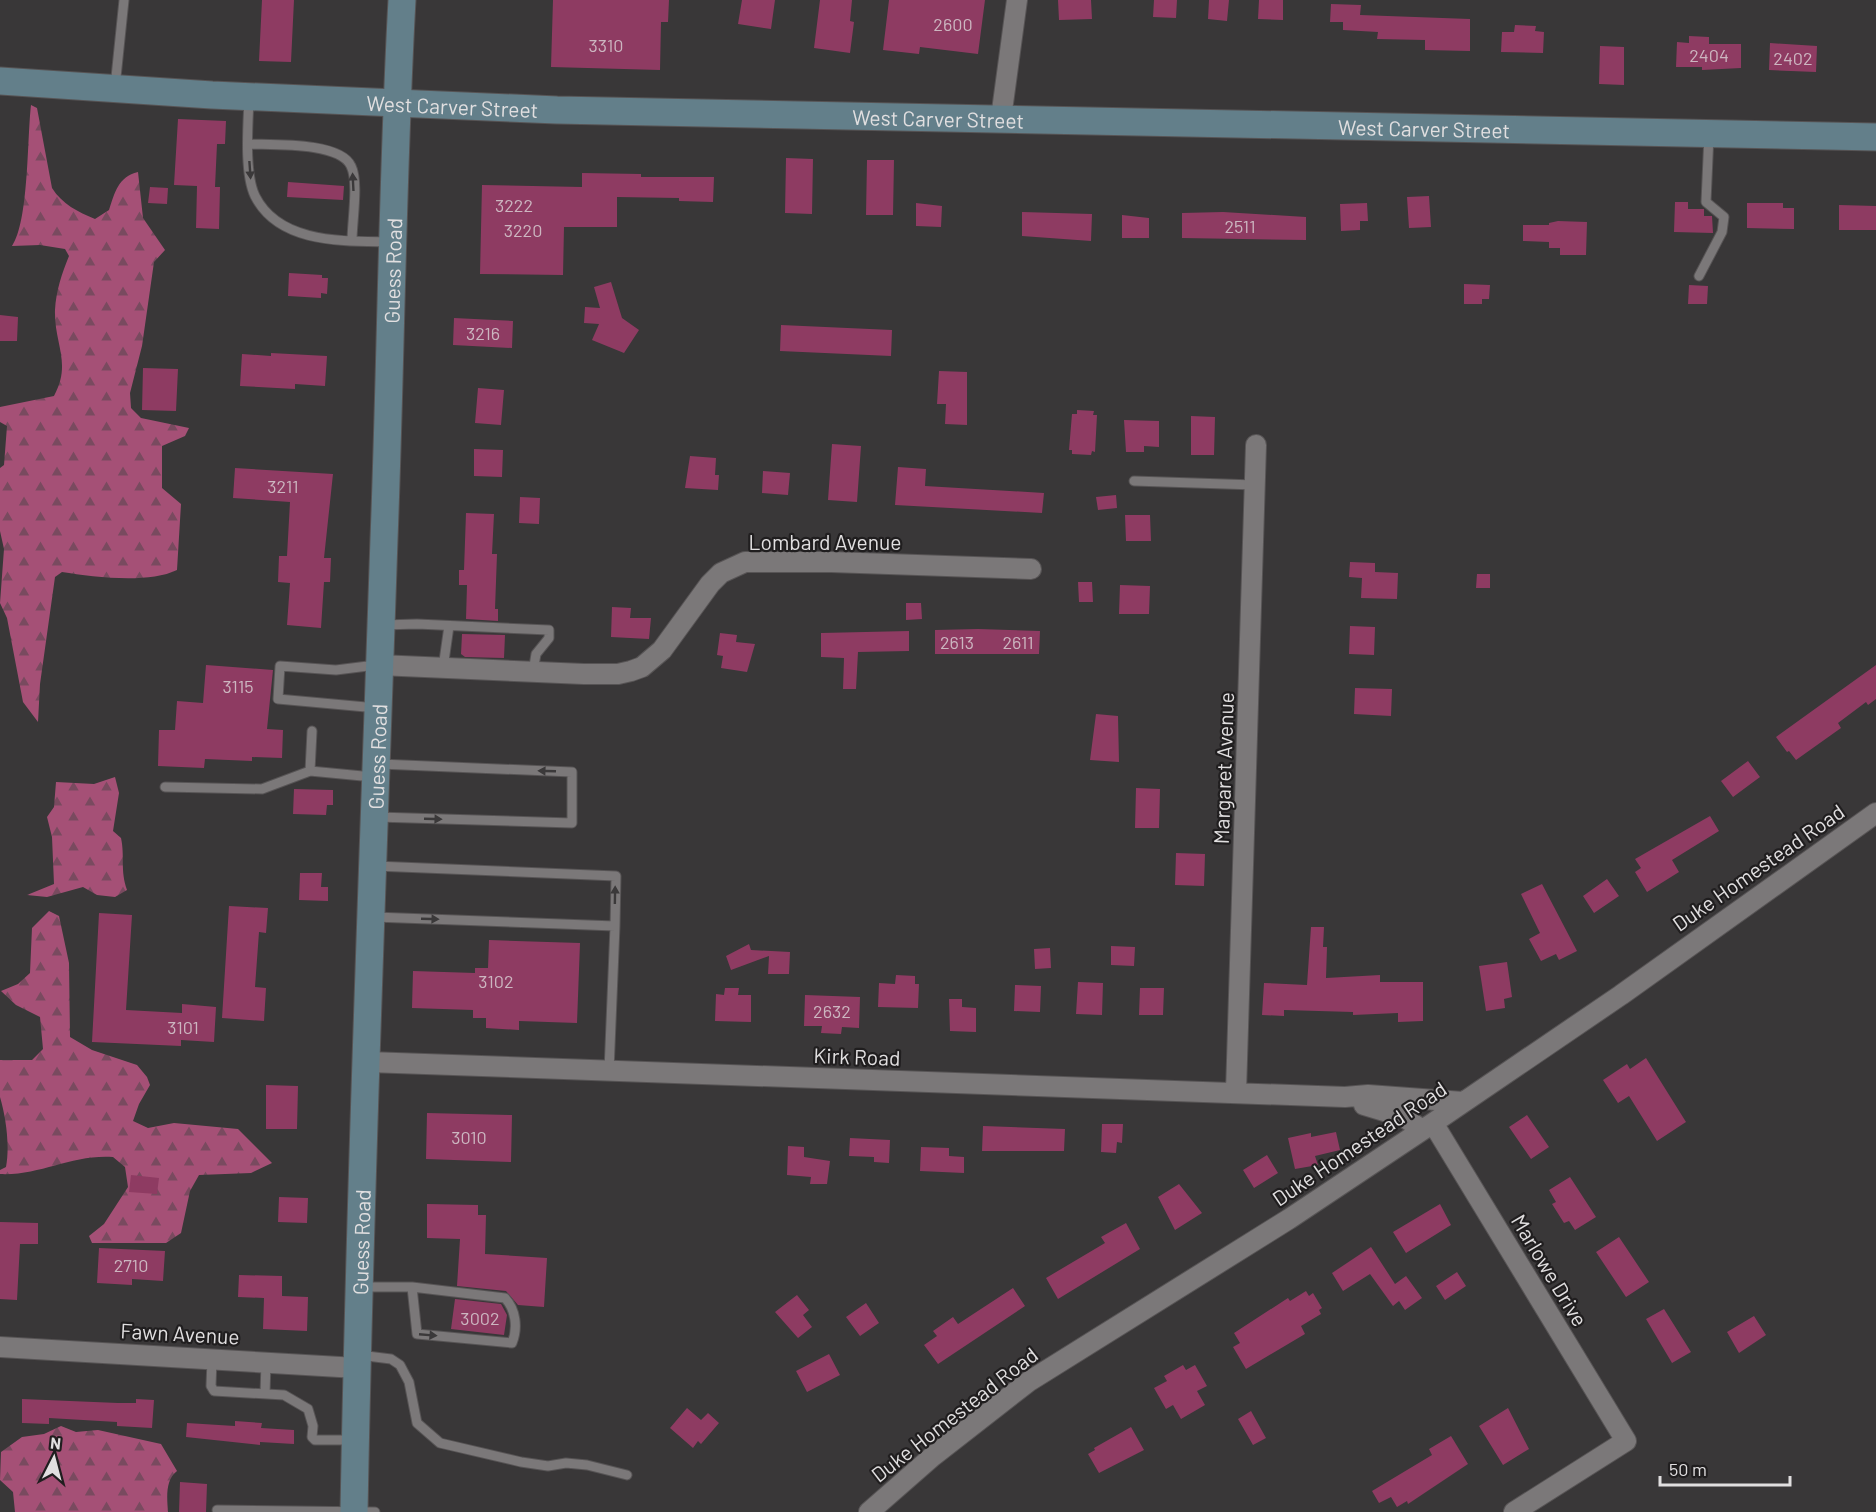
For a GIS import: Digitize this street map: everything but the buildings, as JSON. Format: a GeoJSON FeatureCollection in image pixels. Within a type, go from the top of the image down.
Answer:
{"type":"FeatureCollection","features":[{"type":"Feature","properties":{"kind":"main road","name":"Guess Road"},"geometry":{"type":"LineString","coordinates":[[354,1512],[358,1287],[368,1062],[377,708],[402,0]]}},
{"type":"Feature","properties":{"kind":"main road","name":"West Carver Street"},"geometry":{"type":"LineString","coordinates":[[0,81],[399,104],[642,112],[1876,137]]}},
{"type":"Feature","properties":{"kind":"street"},"geometry":{"type":"LineString","coordinates":[[1001,118],[1017,0]]}},
{"type":"Feature","properties":{"kind":"street","name":"Margaret Avenue"},"geometry":{"type":"LineString","coordinates":[[1236,1092],[1256,445]]}},
{"type":"Feature","properties":{"kind":"street","name":"Lombard Avenue"},"geometry":{"type":"LineString","coordinates":[[379,665],[618,674],[642,667],[662,650],[710,584],[721,573],[745,561],[1031,569]]}},
{"type":"Feature","properties":{"kind":"street","name":"Duke Homestead Road"},"geometry":{"type":"LineString","coordinates":[[869,1512],[1006,1398],[1288,1219],[1463,1102],[1621,995],[1876,813]]}},
{"type":"Feature","properties":{"kind":"street","name":"Kirk Road"},"geometry":{"type":"LineString","coordinates":[[368,1062],[1345,1097],[1368,1095],[1463,1102]]}},
{"type":"Feature","properties":{"kind":"street","name":"Kirk Road"},"geometry":{"type":"LineString","coordinates":[[1345,1097],[1427,1126]]}},
{"type":"Feature","properties":{"kind":"street","name":"Marlowe Drive"},"geometry":{"type":"LineString","coordinates":[[1427,1126],[1626,1442],[1514,1512]]}},
{"type":"Feature","properties":{"kind":"street","name":"Fawn Avenue"},"geometry":{"type":"LineString","coordinates":[[0,1347],[266,1362],[357,1361]]}},
{"type":"Feature","properties":{"kind":"lane"},"geometry":{"type":"LineString","coordinates":[[114,89],[124,0]]}},
{"type":"Feature","properties":{"kind":"lane"},"geometry":{"type":"LineString","coordinates":[[249,96],[250,176],[255,195],[265,210],[283,225],[306,235],[351,241],[394,242]]}},
{"type":"Feature","properties":{"kind":"lane"},"geometry":{"type":"LineString","coordinates":[[1699,276],[1722,232],[1724,217],[1706,201],[1709,133]]}},
{"type":"Feature","properties":{"kind":"lane"},"geometry":{"type":"LineString","coordinates":[[249,144],[327,149],[344,155],[351,167],[354,181],[351,241]]}},
{"type":"Feature","properties":{"kind":"lane"},"geometry":{"type":"LineString","coordinates":[[1134,481],[1255,485]]}},
{"type":"Feature","properties":{"kind":"lane"},"geometry":{"type":"LineString","coordinates":[[381,625],[549,630],[549,638],[536,654],[533,672]]}},
{"type":"Feature","properties":{"kind":"lane"},"geometry":{"type":"LineString","coordinates":[[443,668],[448,626]]}},
{"type":"Feature","properties":{"kind":"lane"},"geometry":{"type":"LineString","coordinates":[[377,708],[278,699],[280,666],[336,670],[379,665]]}},
{"type":"Feature","properties":{"kind":"lane"},"geometry":{"type":"LineString","coordinates":[[310,771],[312,731]]}},
{"type":"Feature","properties":{"kind":"lane"},"geometry":{"type":"LineString","coordinates":[[165,787],[262,789],[310,771],[572,772],[572,823],[375,817]]}},
{"type":"Feature","properties":{"kind":"lane"},"geometry":{"type":"LineString","coordinates":[[373,866],[616,876],[609,1071]]}},
{"type":"Feature","properties":{"kind":"lane"},"geometry":{"type":"LineString","coordinates":[[372,917],[615,926]]}},
{"type":"Feature","properties":{"kind":"lane"},"geometry":{"type":"LineString","coordinates":[[358,1287],[412,1287],[505,1298],[513,1307],[515,1334],[512,1342],[417,1334],[412,1287]]}},
{"type":"Feature","properties":{"kind":"lane"},"geometry":{"type":"LineString","coordinates":[[212,1359],[211,1386],[214,1391],[284,1395],[308,1409],[313,1426],[312,1437],[315,1440],[355,1440]]}},
{"type":"Feature","properties":{"kind":"lane"},"geometry":{"type":"LineString","coordinates":[[357,1361],[391,1359],[400,1365],[409,1382],[417,1423],[440,1443],[521,1462],[548,1466],[566,1463],[587,1465],[627,1475]]}},
{"type":"Feature","properties":{"kind":"lane"},"geometry":{"type":"LineString","coordinates":[[265,1394],[266,1362]]}},
{"type":"Feature","properties":{"kind":"lane"},"geometry":{"type":"LineString","coordinates":[[217,1510],[375,1512]]}},
{"type":"Feature","properties":{"kind":"green space"},"geometry":{"type":"Polygon","coordinates":[[[31,105],[37,108],[52,188],[71,207],[95,219],[109,210],[122,181],[138,172],[143,218],[165,250],[154,262],[142,346],[130,393],[131,408],[141,418],[189,428],[185,436],[162,446],[162,488],[181,504],[177,570],[151,577],[136,578],[62,572],[55,577],[40,684],[38,722],[23,702],[7,618],[0,603],[4,549],[0,531],[0,468],[4,465],[7,426],[0,422],[0,407],[54,396],[62,373],[55,310],[60,282],[69,256],[65,249],[40,245],[12,246],[22,218],[31,105]]]}},
{"type":"Feature","properties":{"kind":"green space"},"geometry":{"type":"Polygon","coordinates":[[[115,777],[119,793],[113,831],[121,838],[127,890],[115,897],[97,895],[83,887],[47,897],[27,895],[54,884],[52,837],[47,817],[54,807],[56,782],[94,784],[115,777]]]}},
{"type":"Feature","properties":{"kind":"green space"},"geometry":{"type":"Polygon","coordinates":[[[49,911],[59,916],[69,963],[70,1037],[92,1050],[137,1065],[147,1077],[150,1085],[139,1104],[133,1121],[148,1128],[174,1123],[238,1129],[272,1163],[251,1173],[199,1175],[190,1191],[181,1233],[166,1243],[92,1243],[89,1236],[104,1224],[128,1187],[125,1167],[113,1157],[84,1159],[29,1172],[0,1174],[0,1170],[6,1167],[8,1150],[6,1123],[0,1097],[0,1060],[32,1060],[43,1049],[40,1017],[16,1005],[1,991],[18,984],[30,973],[32,928],[49,911]]]}},
{"type":"Feature","properties":{"kind":"green space"},"geometry":{"type":"Polygon","coordinates":[[[61,1426],[76,1432],[98,1430],[161,1444],[177,1471],[170,1479],[167,1495],[168,1512],[15,1512],[13,1492],[0,1480],[1,1452],[22,1437],[44,1434],[61,1426]]]}}]}
